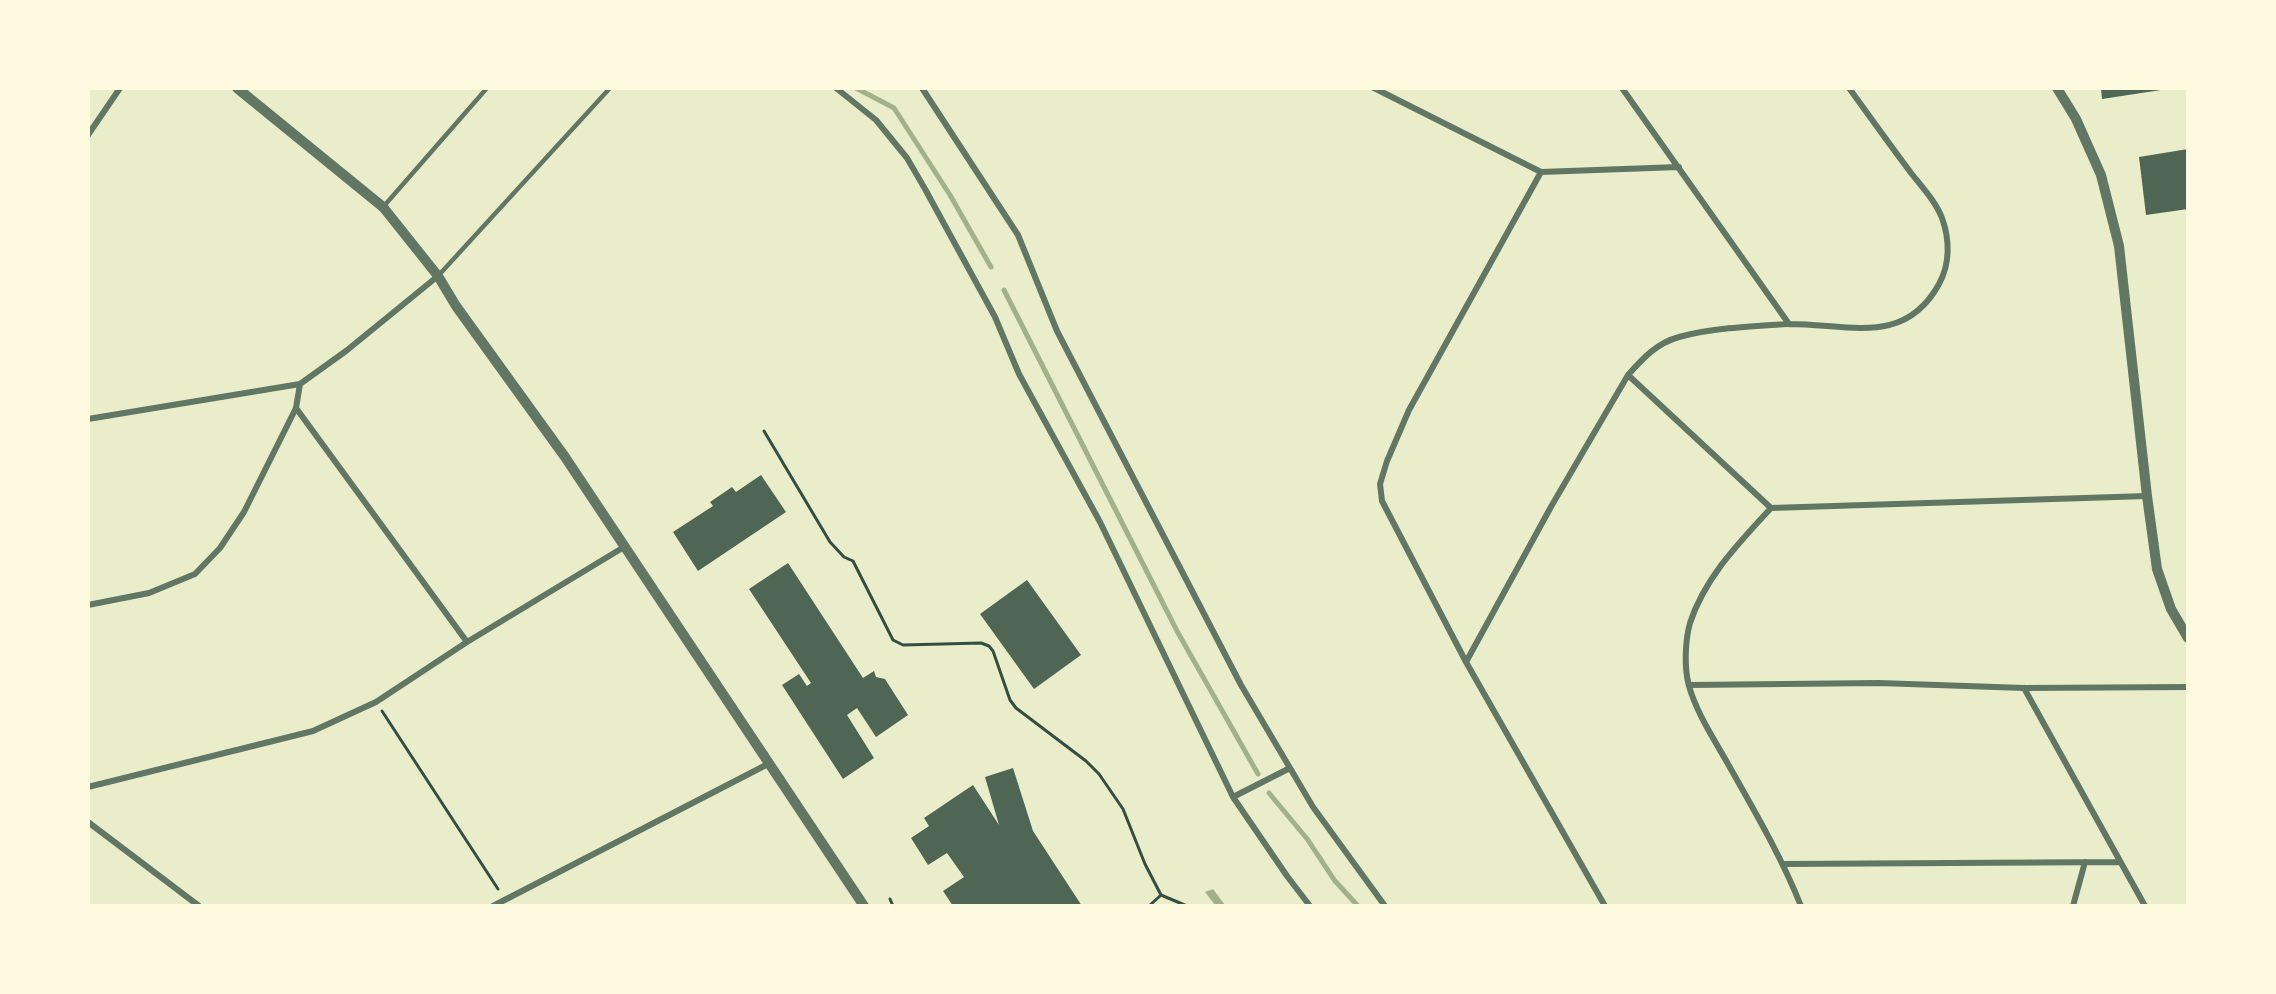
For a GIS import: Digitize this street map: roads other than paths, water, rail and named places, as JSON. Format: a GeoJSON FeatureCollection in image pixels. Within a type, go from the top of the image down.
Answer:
{"type":"FeatureCollection","features":[{"type":"Feature","properties":{"kind":"street"},"geometry":{"type":"LineString","coordinates":[[88,135],[120,88]]}},
{"type":"Feature","properties":{"kind":"street"},"geometry":{"type":"LineString","coordinates":[[237,88],[382,207],[438,276],[456,306],[565,457],[864,906]]}},
{"type":"Feature","properties":{"kind":"street"},"geometry":{"type":"LineString","coordinates":[[836,88],[882,127],[906,158],[925,189],[995,317],[1019,374],[1100,522],[1233,797],[1310,906]]}},
{"type":"Feature","properties":{"kind":"street"},"geometry":{"type":"LineString","coordinates":[[922,88],[1018,235],[1057,332],[1236,675],[1313,807],[1385,906]]}},
{"type":"Feature","properties":{"kind":"street"},"geometry":{"type":"LineString","coordinates":[[1374,88],[1541,172],[1679,167]]}},
{"type":"Feature","properties":{"kind":"street"},"geometry":{"type":"LineString","coordinates":[[1622,88],[1789,324]]}},
{"type":"Feature","properties":{"kind":"street"},"geometry":{"type":"LineString","coordinates":[[1466,662],[1552,505],[1628,375],[1644,357],[1659,345],[1701,332],[1789,324],[1859,328],[1898,323],[1918,313],[1934,293],[1946,272],[1948,247],[1942,218],[1849,88]]}},
{"type":"Feature","properties":{"kind":"street"},"geometry":{"type":"LineString","coordinates":[[2057,88],[2076,119],[2101,176],[2120,246],[2157,569],[2171,609],[2187,638]]}},
{"type":"Feature","properties":{"kind":"street"},"geometry":{"type":"LineString","coordinates":[[1541,172],[1409,410],[1387,461],[1380,484],[1382,501],[1466,662],[1605,906]]}},
{"type":"Feature","properties":{"kind":"street"},"geometry":{"type":"LineString","coordinates":[[88,419],[300,384],[346,351],[438,276]]}},
{"type":"Feature","properties":{"kind":"street"},"geometry":{"type":"LineString","coordinates":[[1628,375],[1771,508],[2147,496]]}},
{"type":"Feature","properties":{"kind":"street"},"geometry":{"type":"LineString","coordinates":[[88,605],[149,593],[195,574],[220,548],[244,512],[296,408],[300,384]]}},
{"type":"Feature","properties":{"kind":"street"},"geometry":{"type":"LineString","coordinates":[[296,408],[467,642]]}},
{"type":"Feature","properties":{"kind":"street"},"geometry":{"type":"LineString","coordinates":[[1771,508],[1726,556],[1697,604],[1689,626],[1686,654],[1689,685],[1701,715],[1784,864],[1801,906]]}},
{"type":"Feature","properties":{"kind":"street"},"geometry":{"type":"LineString","coordinates":[[88,787],[313,731],[376,702],[467,642],[624,547]]}},
{"type":"Feature","properties":{"kind":"street"},"geometry":{"type":"LineString","coordinates":[[1689,685],[1879,683],[2024,688],[2187,687]]}},
{"type":"Feature","properties":{"kind":"street"},"geometry":{"type":"LineString","coordinates":[[2024,688],[2145,906]]}},
{"type":"Feature","properties":{"kind":"street"},"geometry":{"type":"LineString","coordinates":[[493,906],[770,764]]}},
{"type":"Feature","properties":{"kind":"street"},"geometry":{"type":"LineString","coordinates":[[1233,797],[1290,768]]}},
{"type":"Feature","properties":{"kind":"street"},"geometry":{"type":"LineString","coordinates":[[88,822],[199,906]]}},
{"type":"Feature","properties":{"kind":"street"},"geometry":{"type":"LineString","coordinates":[[2073,906],[2085,862]]}},
{"type":"Feature","properties":{"kind":"street"},"geometry":{"type":"LineString","coordinates":[[1784,864],[2120,862]]}},
{"type":"Feature","properties":{"kind":"lane"},"geometry":{"type":"LineString","coordinates":[[382,207],[487,88]]}},
{"type":"Feature","properties":{"kind":"lane"},"geometry":{"type":"LineString","coordinates":[[438,276],[610,88]]}},
{"type":"Feature","properties":{"kind":"waterway"},"geometry":{"type":"LineString","coordinates":[[856,88],[894,108],[950,195],[991,267]]}},
{"type":"Feature","properties":{"kind":"waterway"},"geometry":{"type":"LineString","coordinates":[[1004,290],[1177,631],[1258,774]]}},
{"type":"Feature","properties":{"kind":"waterway"},"geometry":{"type":"LineString","coordinates":[[1269,793],[1308,840],[1335,881],[1358,906]]}}]}
